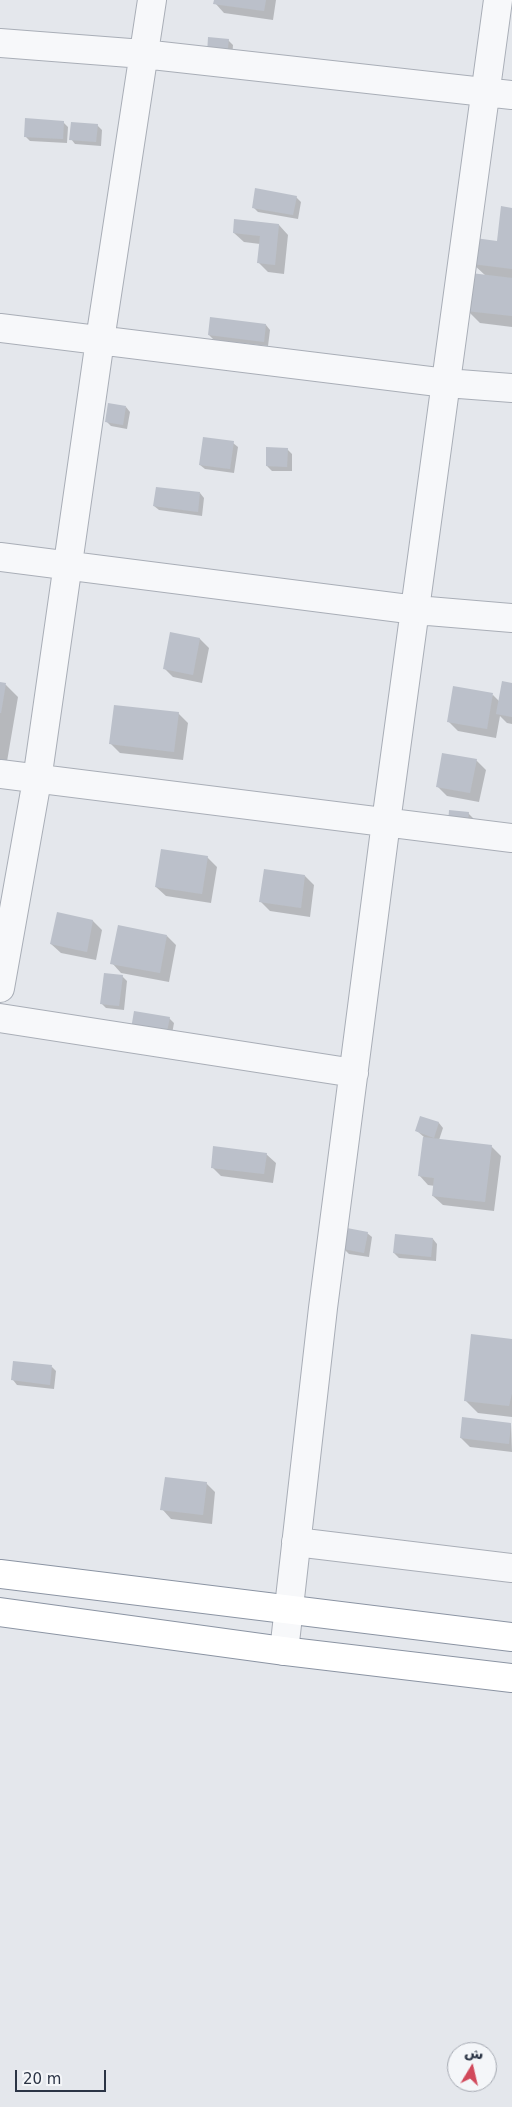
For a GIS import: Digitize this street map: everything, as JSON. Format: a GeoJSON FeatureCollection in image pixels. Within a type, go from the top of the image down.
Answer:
{"type":"FeatureCollection","features":[{"type":"Feature","properties":{"kind":"highway"},"geometry":{"type":"LineString","coordinates":[[0,1574],[512,1637]]}},
{"type":"Feature","properties":{"kind":"highway"},"geometry":{"type":"LineString","coordinates":[[0,1612],[284,1651],[512,1678]]}},
{"type":"Feature","properties":{"kind":"street"},"geometry":{"type":"LineString","coordinates":[[0,988],[37,780],[100,340],[152,0]]}},
{"type":"Feature","properties":{"kind":"street"},"geometry":{"type":"LineString","coordinates":[[284,1651],[323,1308],[386,822],[498,0]]}},
{"type":"Feature","properties":{"kind":"street"},"geometry":{"type":"LineString","coordinates":[[0,43],[143,54],[512,95]]}},
{"type":"Feature","properties":{"kind":"street"},"geometry":{"type":"LineString","coordinates":[[0,328],[446,383],[512,388]]}},
{"type":"Feature","properties":{"kind":"street"},"geometry":{"type":"LineString","coordinates":[[0,557],[235,585],[416,610],[512,618]]}},
{"type":"Feature","properties":{"kind":"street"},"geometry":{"type":"LineString","coordinates":[[0,774],[512,838]]}},
{"type":"Feature","properties":{"kind":"street"},"geometry":{"type":"LineString","coordinates":[[0,1018],[354,1073]]}},
{"type":"Feature","properties":{"kind":"street"},"geometry":{"type":"LineString","coordinates":[[296,1542],[512,1568]]}},
{"type":"Feature","properties":{"kind":"building"},"geometry":{"type":"Polygon","coordinates":[[[214,0],[266,0],[264,11],[213,4],[214,0]]]}},
{"type":"Feature","properties":{"kind":"building"},"geometry":{"type":"Polygon","coordinates":[[[208,37],[229,39],[227,55],[207,54],[208,37]]]}},
{"type":"Feature","properties":{"kind":"building"},"geometry":{"type":"Polygon","coordinates":[[[25,118],[64,121],[63,139],[24,137],[25,118]]]}},
{"type":"Feature","properties":{"kind":"building"},"geometry":{"type":"Polygon","coordinates":[[[71,122],[98,124],[96,142],[69,140],[71,122]]]}},
{"type":"Feature","properties":{"kind":"building"},"geometry":{"type":"Polygon","coordinates":[[[255,188],[297,196],[293,215],[252,208],[255,188]]]}},
{"type":"Feature","properties":{"kind":"building"},"geometry":{"type":"Polygon","coordinates":[[[501,206],[512,208],[512,269],[472,264],[475,238],[497,241],[501,206]]]}},
{"type":"Feature","properties":{"kind":"building"},"geometry":{"type":"Polygon","coordinates":[[[234,219],[279,224],[275,265],[257,263],[260,236],[233,233],[234,219]]]}},
{"type":"Feature","properties":{"kind":"building"},"geometry":{"type":"Polygon","coordinates":[[[471,273],[512,278],[512,316],[466,311],[471,273]]]}},
{"type":"Feature","properties":{"kind":"building"},"geometry":{"type":"Polygon","coordinates":[[[210,317],[266,324],[264,342],[208,335],[210,317]]]}},
{"type":"Feature","properties":{"kind":"building"},"geometry":{"type":"Polygon","coordinates":[[[108,403],[126,406],[123,425],[105,422],[108,403]]]}},
{"type":"Feature","properties":{"kind":"building"},"geometry":{"type":"Polygon","coordinates":[[[203,437],[234,441],[230,469],[199,465],[203,437]]]}},
{"type":"Feature","properties":{"kind":"building"},"geometry":{"type":"Polygon","coordinates":[[[266,447],[288,448],[287,467],[266,466],[266,447]]]}},
{"type":"Feature","properties":{"kind":"building"},"geometry":{"type":"Polygon","coordinates":[[[156,487],[200,492],[198,512],[153,506],[156,487]]]}},
{"type":"Feature","properties":{"kind":"building"},"geometry":{"type":"Polygon","coordinates":[[[170,632],[200,638],[193,675],[163,669],[170,632]]]}},
{"type":"Feature","properties":{"kind":"building"},"geometry":{"type":"Polygon","coordinates":[[[502,681],[512,683],[512,717],[496,714],[502,681]]]}},
{"type":"Feature","properties":{"kind":"building"},"geometry":{"type":"Polygon","coordinates":[[[0,682],[6,683],[1,713],[0,713],[0,682]]]}},
{"type":"Feature","properties":{"kind":"building"},"geometry":{"type":"Polygon","coordinates":[[[453,686],[493,693],[487,729],[447,722],[453,686]]]}},
{"type":"Feature","properties":{"kind":"building"},"geometry":{"type":"Polygon","coordinates":[[[114,705],[179,712],[174,752],[109,744],[114,705]]]}},
{"type":"Feature","properties":{"kind":"building"},"geometry":{"type":"Polygon","coordinates":[[[442,753],[477,759],[470,793],[436,787],[442,753]]]}},
{"type":"Feature","properties":{"kind":"building"},"geometry":{"type":"Polygon","coordinates":[[[449,810],[469,812],[467,827],[448,825],[449,810]]]}},
{"type":"Feature","properties":{"kind":"building"},"geometry":{"type":"Polygon","coordinates":[[[161,849],[208,856],[202,894],[155,887],[161,849]]]}},
{"type":"Feature","properties":{"kind":"building"},"geometry":{"type":"Polygon","coordinates":[[[264,869],[305,875],[301,908],[259,902],[264,869]]]}},
{"type":"Feature","properties":{"kind":"building"},"geometry":{"type":"Polygon","coordinates":[[[57,912],[93,920],[87,952],[50,944],[57,912]]]}},
{"type":"Feature","properties":{"kind":"building"},"geometry":{"type":"Polygon","coordinates":[[[118,925],[167,935],[160,973],[110,964],[118,925]]]}},
{"type":"Feature","properties":{"kind":"building"},"geometry":{"type":"Polygon","coordinates":[[[104,973],[123,975],[119,1006],[100,1004],[104,973]]]}},
{"type":"Feature","properties":{"kind":"building"},"geometry":{"type":"Polygon","coordinates":[[[134,1011],[170,1017],[165,1041],[130,1035],[134,1011]]]}},
{"type":"Feature","properties":{"kind":"building"},"geometry":{"type":"Polygon","coordinates":[[[420,1116],[439,1122],[434,1138],[415,1131],[420,1116]]]}},
{"type":"Feature","properties":{"kind":"building"},"geometry":{"type":"Polygon","coordinates":[[[423,1137],[492,1145],[485,1202],[432,1196],[434,1178],[418,1176],[423,1137]]]}},
{"type":"Feature","properties":{"kind":"building"},"geometry":{"type":"Polygon","coordinates":[[[213,1146],[267,1153],[264,1174],[211,1168],[213,1146]]]}},
{"type":"Feature","properties":{"kind":"building"},"geometry":{"type":"Polygon","coordinates":[[[347,1228],[368,1232],[364,1253],[343,1249],[347,1228]]]}},
{"type":"Feature","properties":{"kind":"building"},"geometry":{"type":"Polygon","coordinates":[[[395,1234],[433,1238],[431,1257],[393,1253],[395,1234]]]}},
{"type":"Feature","properties":{"kind":"building"},"geometry":{"type":"Polygon","coordinates":[[[471,1334],[512,1339],[512,1393],[509,1406],[464,1401],[471,1334]]]}},
{"type":"Feature","properties":{"kind":"building"},"geometry":{"type":"Polygon","coordinates":[[[13,1361],[52,1365],[50,1385],[11,1380],[13,1361]]]}},
{"type":"Feature","properties":{"kind":"building"},"geometry":{"type":"Polygon","coordinates":[[[462,1417],[511,1423],[509,1444],[460,1438],[462,1417]]]}},
{"type":"Feature","properties":{"kind":"building"},"geometry":{"type":"Polygon","coordinates":[[[165,1477],[207,1482],[203,1515],[160,1510],[165,1477]]]}}]}
